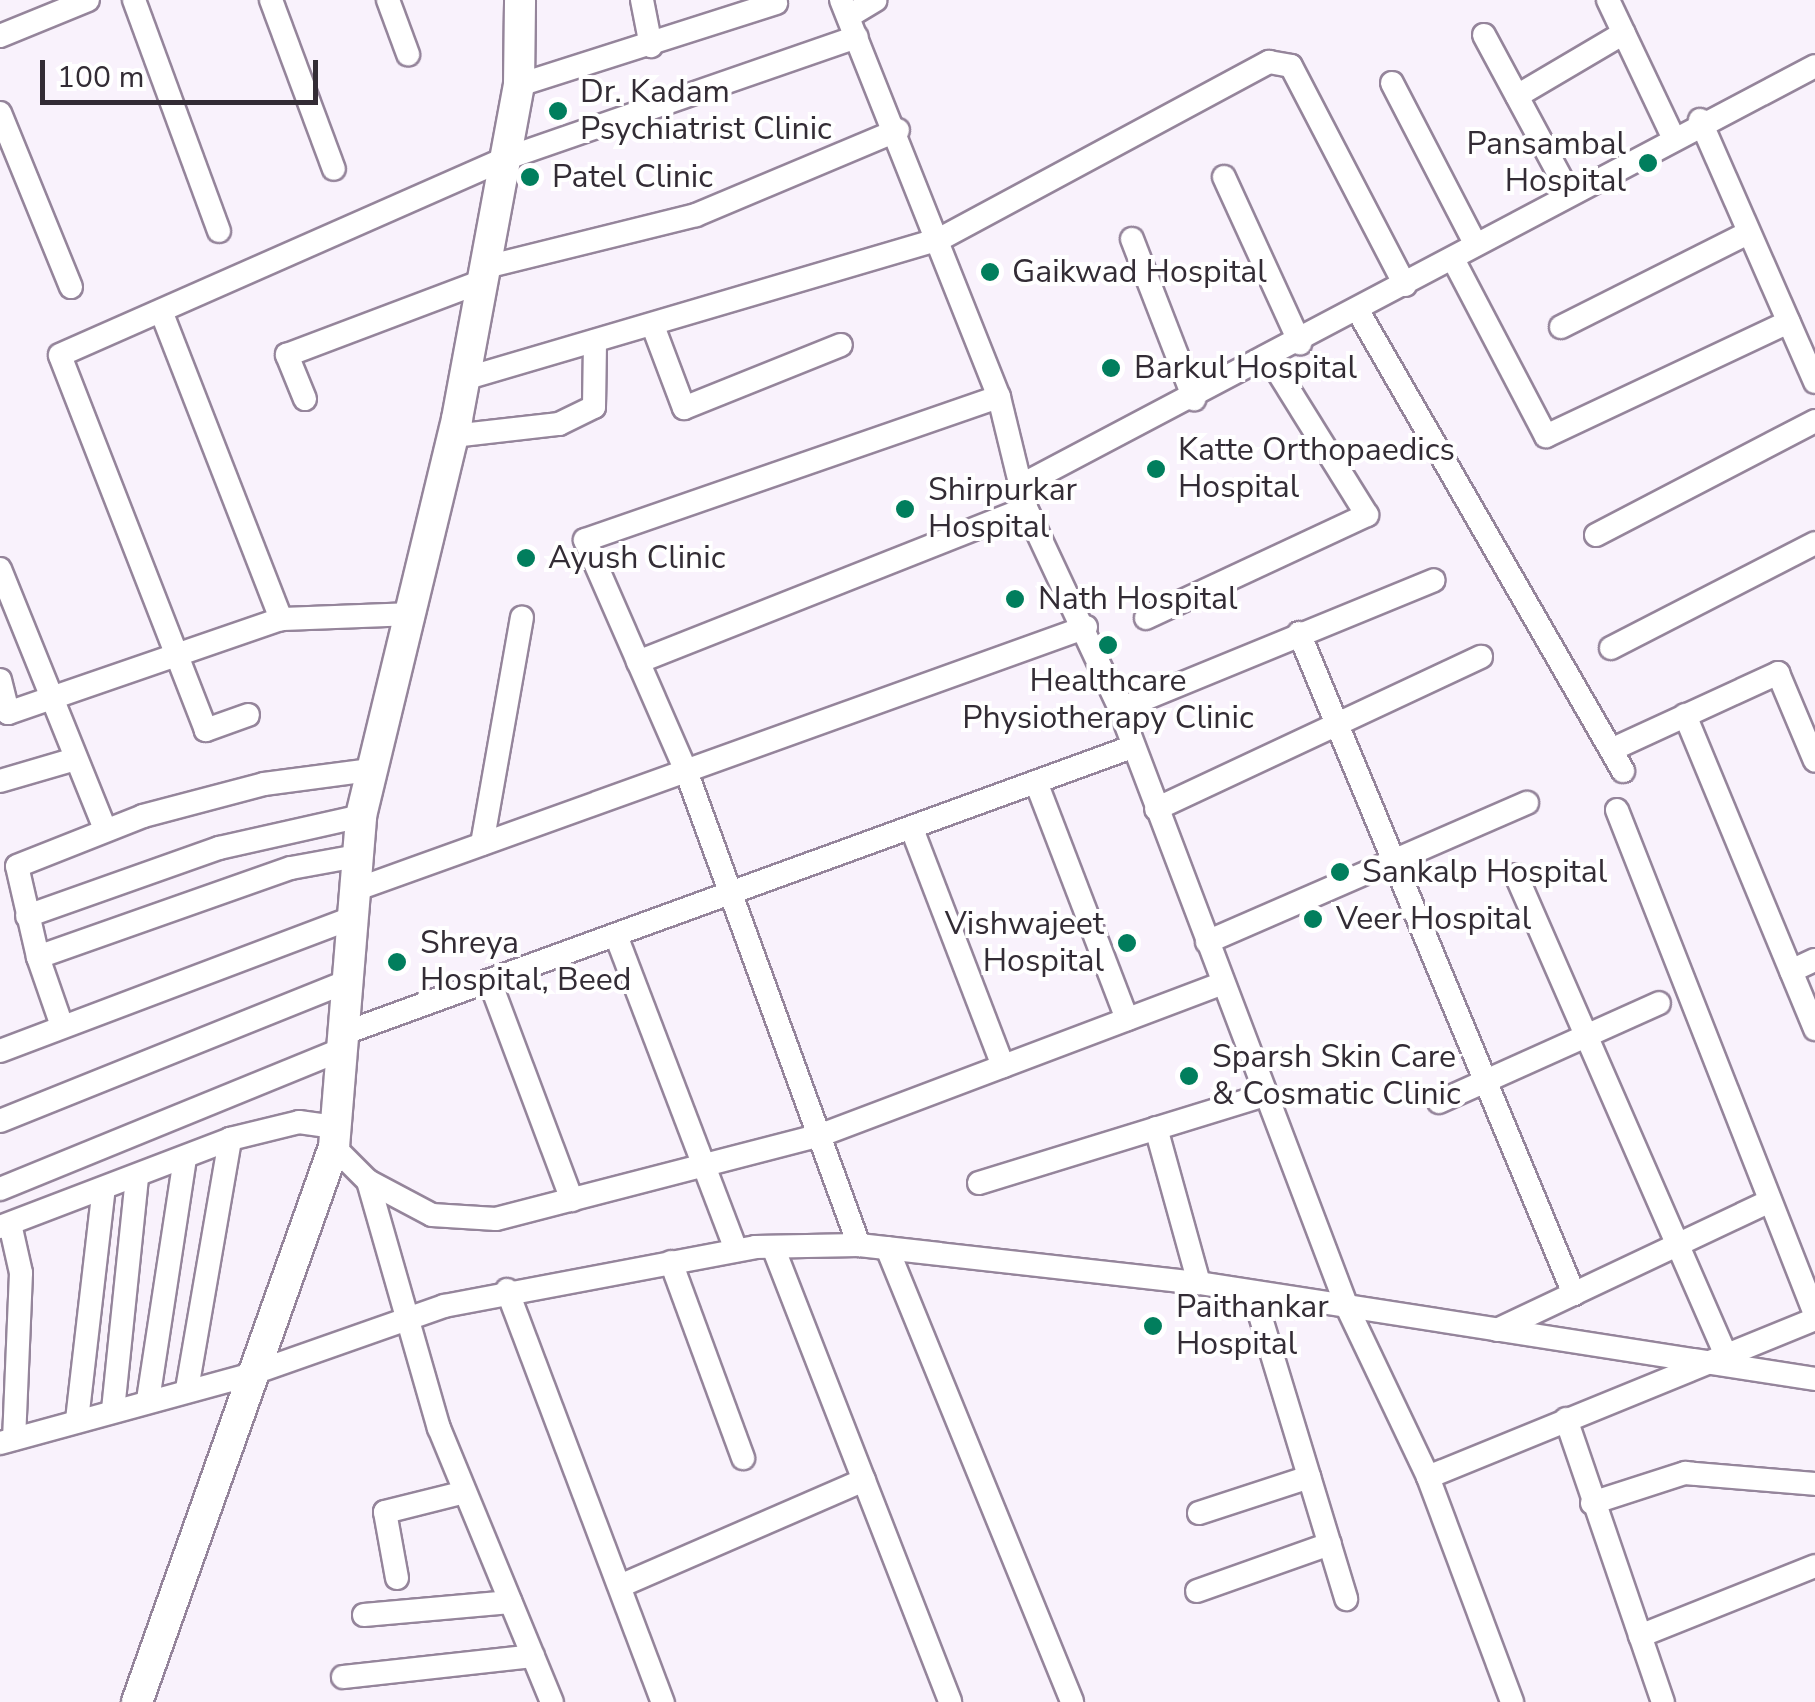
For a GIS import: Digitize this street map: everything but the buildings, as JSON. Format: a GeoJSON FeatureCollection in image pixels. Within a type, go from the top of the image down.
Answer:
{"type":"FeatureCollection","features":[{"type":"Feature","properties":{"kind":"main road"},"geometry":{"type":"LineString","coordinates":[[137,1702],[248,1375],[335,1137],[361,816],[464,379],[519,85],[520,0]]}},
{"type":"Feature","properties":{"kind":"street"},"geometry":{"type":"LineString","coordinates":[[0,36],[46,8],[88,0]]}},
{"type":"Feature","properties":{"kind":"street"},"geometry":{"type":"LineString","coordinates":[[134,0],[219,231]]}},
{"type":"Feature","properties":{"kind":"street"},"geometry":{"type":"LineString","coordinates":[[270,0],[334,169]]}},
{"type":"Feature","properties":{"kind":"street"},"geometry":{"type":"LineString","coordinates":[[388,0],[408,54]]}},
{"type":"Feature","properties":{"kind":"street"},"geometry":{"type":"LineString","coordinates":[[642,0],[651,46]]}},
{"type":"Feature","properties":{"kind":"street"},"geometry":{"type":"LineString","coordinates":[[248,715],[206,730],[60,355],[507,158],[849,18],[876,0]]}},
{"type":"Feature","properties":{"kind":"street"},"geometry":{"type":"LineString","coordinates":[[1608,0],[1672,135]]}},
{"type":"Feature","properties":{"kind":"street"},"geometry":{"type":"LineString","coordinates":[[519,85],[776,3]]}},
{"type":"Feature","properties":{"kind":"street"},"geometry":{"type":"LineString","coordinates":[[849,18],[898,130],[999,397],[1022,497],[1086,626],[1347,1307],[1428,1477],[1512,1702]]}},
{"type":"Feature","properties":{"kind":"street"},"geometry":{"type":"LineString","coordinates":[[1484,34],[1569,193]]}},
{"type":"Feature","properties":{"kind":"street"},"geometry":{"type":"LineString","coordinates":[[1518,96],[1624,34]]}},
{"type":"Feature","properties":{"kind":"street"},"geometry":{"type":"LineString","coordinates":[[464,379],[940,239],[1268,62],[1291,66],[1405,285]]}},
{"type":"Feature","properties":{"kind":"street"},"geometry":{"type":"LineString","coordinates":[[638,662],[1022,497],[1672,135],[1815,66]]}},
{"type":"Feature","properties":{"kind":"street"},"geometry":{"type":"LineString","coordinates":[[1392,84],[1476,246]]}},
{"type":"Feature","properties":{"kind":"street"},"geometry":{"type":"LineString","coordinates":[[0,113],[71,287]]}},
{"type":"Feature","properties":{"kind":"street"},"geometry":{"type":"LineString","coordinates":[[1700,120],[1815,382]]}},
{"type":"Feature","properties":{"kind":"street"},"geometry":{"type":"LineString","coordinates":[[305,400],[287,355],[484,274],[696,215],[898,130]]}},
{"type":"Feature","properties":{"kind":"street"},"geometry":{"type":"LineString","coordinates":[[1224,178],[1300,343]]}},
{"type":"Feature","properties":{"kind":"street"},"geometry":{"type":"LineString","coordinates":[[1560,327],[1748,233]]}},
{"type":"Feature","properties":{"kind":"street"},"geometry":{"type":"LineString","coordinates":[[1132,240],[1194,399]]}},
{"type":"Feature","properties":{"kind":"street"},"geometry":{"type":"LineString","coordinates":[[1453,258],[1546,436],[1788,322]]}},
{"type":"Feature","properties":{"kind":"street"},"geometry":{"type":"LineString","coordinates":[[161,311],[281,619]]}},
{"type":"Feature","properties":{"kind":"street"},"geometry":{"type":"LineString","coordinates":[[1358,311],[1618,760],[1685,715],[1778,673],[1815,761]]}},
{"type":"Feature","properties":{"kind":"street"},"geometry":{"type":"LineString","coordinates":[[652,326],[684,408],[841,345]]}},
{"type":"Feature","properties":{"kind":"street"},"geometry":{"type":"LineString","coordinates":[[452,436],[559,424],[594,406],[596,341]]}},
{"type":"Feature","properties":{"kind":"street"},"geometry":{"type":"LineString","coordinates":[[1146,618],[1366,515],[1270,358]]}},
{"type":"Feature","properties":{"kind":"street"},"geometry":{"type":"LineString","coordinates":[[860,1246],[686,771],[585,540],[999,397]]}},
{"type":"Feature","properties":{"kind":"street"},"geometry":{"type":"LineString","coordinates":[[1596,535],[1815,422]]}},
{"type":"Feature","properties":{"kind":"street"},"geometry":{"type":"LineString","coordinates":[[1611,648],[1815,543]]}},
{"type":"Feature","properties":{"kind":"street"},"geometry":{"type":"LineString","coordinates":[[0,569],[104,828]]}},
{"type":"Feature","properties":{"kind":"street"},"geometry":{"type":"LineString","coordinates":[[1120,710],[1298,633],[1434,580]]}},
{"type":"Feature","properties":{"kind":"street"},"geometry":{"type":"LineString","coordinates":[[0,680],[8,713],[281,619],[409,614]]}},
{"type":"Feature","properties":{"kind":"street"},"geometry":{"type":"LineString","coordinates":[[482,844],[522,618]]}},
{"type":"Feature","properties":{"kind":"street"},"geometry":{"type":"LineString","coordinates":[[0,1025],[4,1050],[351,905],[482,844],[1086,626]]}},
{"type":"Feature","properties":{"kind":"street"},"geometry":{"type":"LineString","coordinates":[[1298,633],[1340,723],[1574,1294]]}},
{"type":"Feature","properties":{"kind":"street"},"geometry":{"type":"LineString","coordinates":[[1156,809],[1481,657]]}},
{"type":"Feature","properties":{"kind":"street"},"geometry":{"type":"LineString","coordinates":[[1685,715],[1815,1029]]}},
{"type":"Feature","properties":{"kind":"street"},"geometry":{"type":"LineString","coordinates":[[0,1189],[490,982],[732,897],[1132,746]]}},
{"type":"Feature","properties":{"kind":"street"},"geometry":{"type":"LineString","coordinates":[[0,781],[75,759]]}},
{"type":"Feature","properties":{"kind":"street"},"geometry":{"type":"LineString","coordinates":[[62,1026],[38,957],[17,866],[104,828],[264,784],[371,770]]}},
{"type":"Feature","properties":{"kind":"street"},"geometry":{"type":"LineString","coordinates":[[1036,782],[1127,1019]]}},
{"type":"Feature","properties":{"kind":"street"},"geometry":{"type":"LineString","coordinates":[[1206,942],[1527,802]]}},
{"type":"Feature","properties":{"kind":"street"},"geometry":{"type":"LineString","coordinates":[[1428,1477],[1566,1419],[1728,1360],[1815,1317],[1617,810]]}},
{"type":"Feature","properties":{"kind":"street"},"geometry":{"type":"LineString","coordinates":[[27,916],[219,848],[361,816]]}},
{"type":"Feature","properties":{"kind":"street"},"geometry":{"type":"LineString","coordinates":[[912,829],[1003,1066]]}},
{"type":"Feature","properties":{"kind":"street"},"geometry":{"type":"LineString","coordinates":[[38,957],[291,868],[357,856]]}},
{"type":"Feature","properties":{"kind":"street"},"geometry":{"type":"LineString","coordinates":[[1516,875],[1728,1360]]}},
{"type":"Feature","properties":{"kind":"street"},"geometry":{"type":"LineString","coordinates":[[616,938],[736,1250]]}},
{"type":"Feature","properties":{"kind":"street"},"geometry":{"type":"LineString","coordinates":[[1791,971],[1815,960]]}},
{"type":"Feature","properties":{"kind":"street"},"geometry":{"type":"LineString","coordinates":[[0,1121],[346,982]]}},
{"type":"Feature","properties":{"kind":"street"},"geometry":{"type":"LineString","coordinates":[[490,982],[572,1200]]}},
{"type":"Feature","properties":{"kind":"street"},"geometry":{"type":"LineString","coordinates":[[368,1181],[432,1215],[496,1219],[821,1135],[1222,983]]}},
{"type":"Feature","properties":{"kind":"street"},"geometry":{"type":"LineString","coordinates":[[1439,1102],[1659,1003]]}},
{"type":"Feature","properties":{"kind":"street"},"geometry":{"type":"LineString","coordinates":[[979,1183],[1266,1095]]}},
{"type":"Feature","properties":{"kind":"street"},"geometry":{"type":"LineString","coordinates":[[552,1702],[465,1492],[404,1320],[368,1181],[335,1137],[299,1122],[230,1139],[104,1194],[5,1226],[22,1273],[7,1441],[248,1375],[404,1320],[508,1290],[773,1247],[887,1248],[1199,1283],[1498,1330],[1728,1360],[1815,1379]]}},
{"type":"Feature","properties":{"kind":"street"},"geometry":{"type":"LineString","coordinates":[[1156,1128],[1199,1283]]}},
{"type":"Feature","properties":{"kind":"street"},"geometry":{"type":"LineString","coordinates":[[187,1389],[230,1139]]}},
{"type":"Feature","properties":{"kind":"street"},"geometry":{"type":"LineString","coordinates":[[148,1400],[185,1158]]}},
{"type":"Feature","properties":{"kind":"street"},"geometry":{"type":"LineString","coordinates":[[113,1410],[137,1179]]}},
{"type":"Feature","properties":{"kind":"street"},"geometry":{"type":"LineString","coordinates":[[77,1420],[104,1194]]}},
{"type":"Feature","properties":{"kind":"street"},"geometry":{"type":"LineString","coordinates":[[1498,1330],[1770,1201]]}},
{"type":"Feature","properties":{"kind":"street"},"geometry":{"type":"LineString","coordinates":[[773,1247],[950,1702]]}},
{"type":"Feature","properties":{"kind":"street"},"geometry":{"type":"LineString","coordinates":[[887,1248],[1072,1702]]}},
{"type":"Feature","properties":{"kind":"street"},"geometry":{"type":"LineString","coordinates":[[671,1262],[743,1458]]}},
{"type":"Feature","properties":{"kind":"street"},"geometry":{"type":"LineString","coordinates":[[508,1290],[663,1702]]}},
{"type":"Feature","properties":{"kind":"street"},"geometry":{"type":"LineString","coordinates":[[1253,1292],[1346,1599]]}},
{"type":"Feature","properties":{"kind":"street"},"geometry":{"type":"LineString","coordinates":[[1566,1419],[1663,1702]]}},
{"type":"Feature","properties":{"kind":"street"},"geometry":{"type":"LineString","coordinates":[[1592,1503],[1685,1473],[1815,1484]]}},
{"type":"Feature","properties":{"kind":"street"},"geometry":{"type":"LineString","coordinates":[[1199,1513],[1310,1477]]}},
{"type":"Feature","properties":{"kind":"street"},"geometry":{"type":"LineString","coordinates":[[620,1586],[864,1480]]}},
{"type":"Feature","properties":{"kind":"street"},"geometry":{"type":"LineString","coordinates":[[397,1578],[385,1512],[465,1492]]}},
{"type":"Feature","properties":{"kind":"street"},"geometry":{"type":"LineString","coordinates":[[1197,1592],[1330,1544]]}},
{"type":"Feature","properties":{"kind":"street"},"geometry":{"type":"LineString","coordinates":[[1640,1636],[1815,1566]]}},
{"type":"Feature","properties":{"kind":"street"},"geometry":{"type":"LineString","coordinates":[[364,1615],[510,1602]]}},
{"type":"Feature","properties":{"kind":"street"},"geometry":{"type":"LineString","coordinates":[[343,1676],[533,1656]]}},
{"type":"Feature","properties":{"kind":"place","name":"Dr. Kadam Psychiatrist Clinic"},"geometry":{"type":"Point","coordinates":[558,111]}},
{"type":"Feature","properties":{"kind":"place","name":"Pansambal Hospital"},"geometry":{"type":"Point","coordinates":[1648,163]}},
{"type":"Feature","properties":{"kind":"place","name":"Patel Clinic"},"geometry":{"type":"Point","coordinates":[530,177]}},
{"type":"Feature","properties":{"kind":"place","name":"Gaikwad Hospital"},"geometry":{"type":"Point","coordinates":[990,272]}},
{"type":"Feature","properties":{"kind":"place","name":"Barkul Hospital"},"geometry":{"type":"Point","coordinates":[1111,368]}},
{"type":"Feature","properties":{"kind":"place","name":"Katte Orthopaedics Hospital"},"geometry":{"type":"Point","coordinates":[1156,469]}},
{"type":"Feature","properties":{"kind":"place","name":"Shirpurkar Hospital"},"geometry":{"type":"Point","coordinates":[905,509]}},
{"type":"Feature","properties":{"kind":"place","name":"Ayush Clinic"},"geometry":{"type":"Point","coordinates":[526,558]}},
{"type":"Feature","properties":{"kind":"place","name":"Nath Hospital"},"geometry":{"type":"Point","coordinates":[1015,599]}},
{"type":"Feature","properties":{"kind":"place","name":"Healthcare Physiotherapy Clinic"},"geometry":{"type":"Point","coordinates":[1108,645]}},
{"type":"Feature","properties":{"kind":"place","name":"Sankalp Hospital"},"geometry":{"type":"Point","coordinates":[1340,872]}},
{"type":"Feature","properties":{"kind":"place","name":"Veer Hospital"},"geometry":{"type":"Point","coordinates":[1313,919]}},
{"type":"Feature","properties":{"kind":"place","name":"Vishwajeet Hospital"},"geometry":{"type":"Point","coordinates":[1127,943]}},
{"type":"Feature","properties":{"kind":"place","name":"Shreya Hospital, Beed"},"geometry":{"type":"Point","coordinates":[397,962]}},
{"type":"Feature","properties":{"kind":"place","name":"Sparsh Skin Care & Cosmatic Clinic"},"geometry":{"type":"Point","coordinates":[1189,1076]}},
{"type":"Feature","properties":{"kind":"place","name":"Paithankar Hospital"},"geometry":{"type":"Point","coordinates":[1153,1326]}}]}
